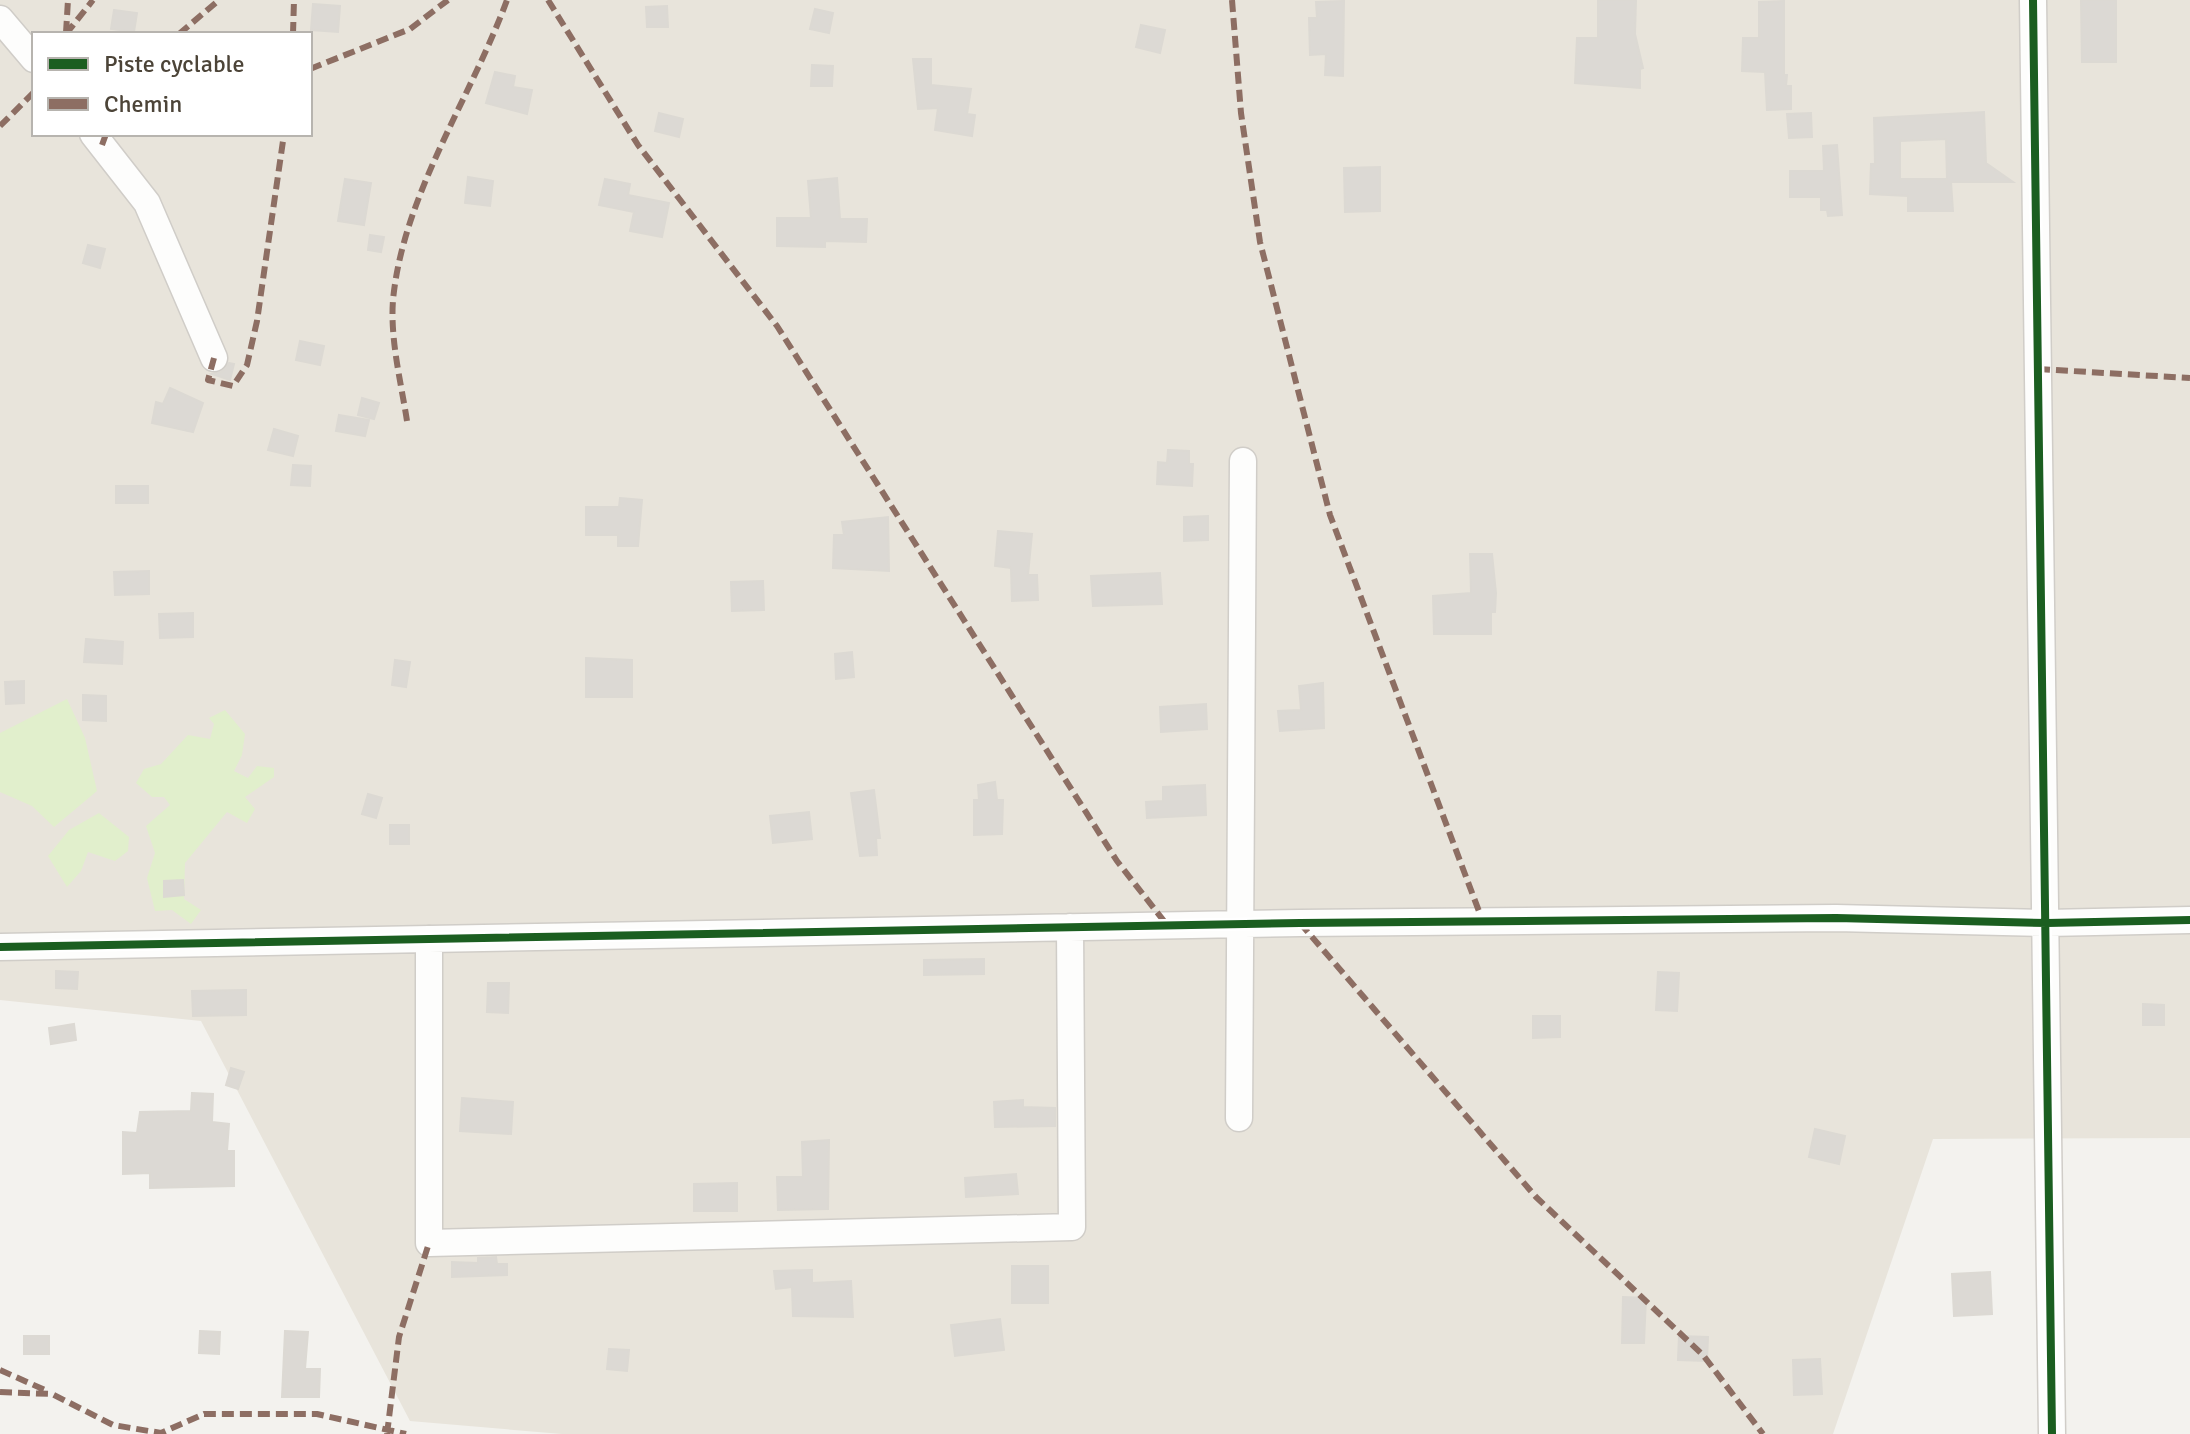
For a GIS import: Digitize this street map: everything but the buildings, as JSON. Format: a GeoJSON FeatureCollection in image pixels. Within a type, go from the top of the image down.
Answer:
{"type":"FeatureCollection","features":[{"type":"Feature","properties":{"kind":"street"},"geometry":{"type":"LineString","coordinates":[[2033,0],[2052,1434]]}},
{"type":"Feature","properties":{"kind":"street"},"geometry":{"type":"LineString","coordinates":[[0,19],[32,57]]}},
{"type":"Feature","properties":{"kind":"street"},"geometry":{"type":"LineString","coordinates":[[95,136],[147,203],[214,358]]}},
{"type":"Feature","properties":{"kind":"street"},"geometry":{"type":"LineString","coordinates":[[1239,1118],[1243,924],[1243,461]]}},
{"type":"Feature","properties":{"kind":"street"},"geometry":{"type":"LineString","coordinates":[[0,947],[1243,924],[1836,918],[2047,923],[2190,920]]}},
{"type":"Feature","properties":{"kind":"street"},"geometry":{"type":"LineString","coordinates":[[429,939],[429,1243],[1072,1227],[1070,927]]}},
{"type":"Feature","properties":{"kind":"shaded area"},"geometry":{"type":"Polygon","coordinates":[[[0,0],[2190,0],[2190,1138],[1933,1139],[1833,1434],[562,1434],[410,1421],[201,1021],[0,1000],[0,0]]]}},
{"type":"Feature","properties":{"kind":"green space"},"geometry":{"type":"Polygon","coordinates":[[[67,699],[85,738],[97,791],[54,827],[32,806],[0,792],[0,733],[67,699]]]}},
{"type":"Feature","properties":{"kind":"green space"},"geometry":{"type":"Polygon","coordinates":[[[225,710],[245,734],[242,755],[234,771],[248,778],[257,766],[274,768],[274,777],[245,797],[255,809],[247,823],[227,812],[185,863],[184,899],[201,910],[191,924],[172,910],[155,911],[147,878],[155,853],[146,826],[170,805],[164,797],[152,797],[136,783],[144,769],[161,764],[188,735],[210,739],[214,724],[209,718],[225,710]]]}},
{"type":"Feature","properties":{"kind":"green space"},"geometry":{"type":"Polygon","coordinates":[[[99,813],[129,837],[128,851],[115,861],[88,852],[81,871],[67,887],[48,856],[69,830],[99,813]]]}},
{"type":"Feature","properties":{"kind":"marked path"},"geometry":{"type":"LineString","coordinates":[[66,32],[68,0]]}},
{"type":"Feature","properties":{"kind":"marked path"},"geometry":{"type":"LineString","coordinates":[[68,32],[93,0]]}},
{"type":"Feature","properties":{"kind":"marked path"},"geometry":{"type":"LineString","coordinates":[[181,32],[219,0]]}},
{"type":"Feature","properties":{"kind":"marked path"},"geometry":{"type":"LineString","coordinates":[[293,32],[294,0]]}},
{"type":"Feature","properties":{"kind":"marked path"},"geometry":{"type":"LineString","coordinates":[[312,68],[410,29],[448,0]]}},
{"type":"Feature","properties":{"kind":"marked path"},"geometry":{"type":"LineString","coordinates":[[407,421],[393,330],[393,300],[399,261],[424,185],[507,0]]}},
{"type":"Feature","properties":{"kind":"marked path"},"geometry":{"type":"LineString","coordinates":[[548,0],[638,145],[777,326],[1117,861],[1167,925]]}},
{"type":"Feature","properties":{"kind":"marked path"},"geometry":{"type":"LineString","coordinates":[[1232,0],[1241,113],[1260,242],[1330,515],[1483,922]]}},
{"type":"Feature","properties":{"kind":"marked path"},"geometry":{"type":"LineString","coordinates":[[0,126],[32,94]]}},
{"type":"Feature","properties":{"kind":"marked path"},"geometry":{"type":"LineString","coordinates":[[102,145],[105,136]]}},
{"type":"Feature","properties":{"kind":"marked path"},"geometry":{"type":"LineString","coordinates":[[214,358],[208,380],[233,386],[247,365],[257,321],[284,136]]}},
{"type":"Feature","properties":{"kind":"marked path"},"geometry":{"type":"LineString","coordinates":[[2038,369],[2190,378]]}},
{"type":"Feature","properties":{"kind":"marked path"},"geometry":{"type":"LineString","coordinates":[[1300,923],[1536,1197],[1703,1355],[1763,1434]]}},
{"type":"Feature","properties":{"kind":"marked path"},"geometry":{"type":"LineString","coordinates":[[387,1434],[399,1337],[429,1243]]}},
{"type":"Feature","properties":{"kind":"marked path"},"geometry":{"type":"LineString","coordinates":[[0,1370],[45,1390]]}},
{"type":"Feature","properties":{"kind":"marked path"},"geometry":{"type":"LineString","coordinates":[[0,1392],[52,1394],[113,1425],[161,1433],[204,1414],[317,1414],[406,1434]]}},
{"type":"Feature","properties":{"kind":"cycle path"},"geometry":{"type":"LineString","coordinates":[[2033,0],[2052,1434]]}},
{"type":"Feature","properties":{"kind":"cycle path"},"geometry":{"type":"LineString","coordinates":[[0,947],[1300,923],[1836,918],[2047,923],[2190,920]]}}]}
